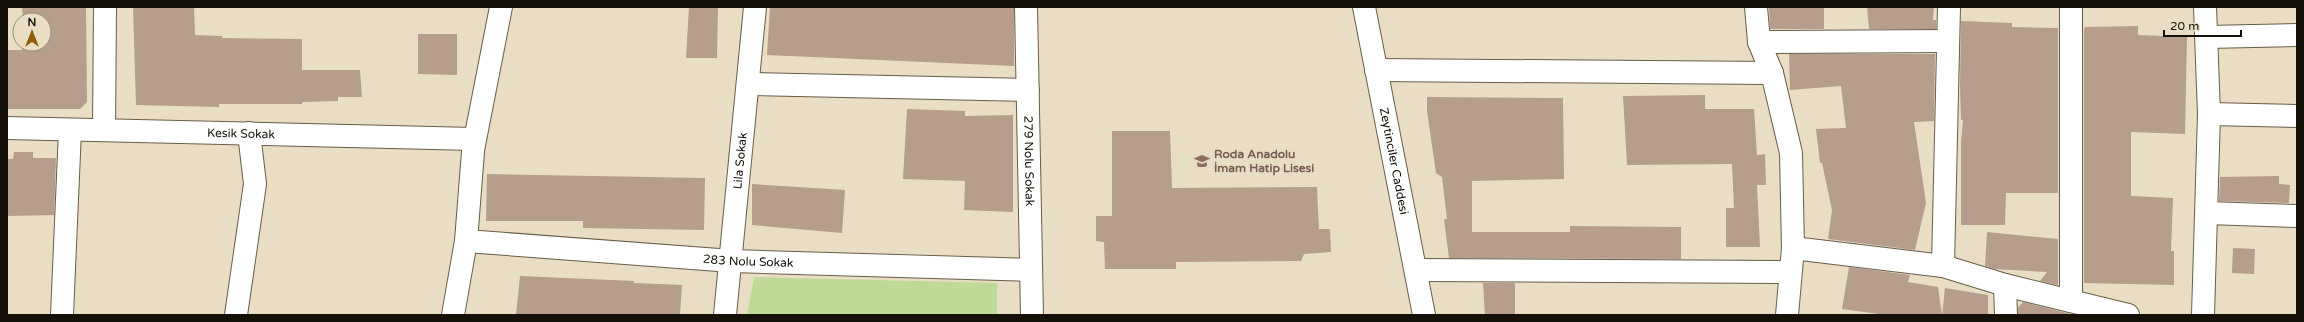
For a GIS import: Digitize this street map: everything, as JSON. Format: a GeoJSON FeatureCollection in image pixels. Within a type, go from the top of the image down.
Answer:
{"type":"FeatureCollection","features":[{"type":"Feature","properties":{"kind":"street"},"geometry":{"type":"LineString","coordinates":[[104,130],[105,7]]}},
{"type":"Feature","properties":{"kind":"street"},"geometry":{"type":"LineString","coordinates":[[453,315],[466,241],[474,142],[501,7]]}},
{"type":"Feature","properties":{"kind":"street","name":"Lila Sokak"},"geometry":{"type":"LineString","coordinates":[[726,315],[755,7]]}},
{"type":"Feature","properties":{"kind":"street","name":"279 Nolu Sokak"},"geometry":{"type":"LineString","coordinates":[[1026,7],[1032,315]]}},
{"type":"Feature","properties":{"kind":"street","name":"Zeytinciler Caddesi"},"geometry":{"type":"LineString","coordinates":[[1364,7],[1424,315]]}},
{"type":"Feature","properties":{"kind":"street"},"geometry":{"type":"LineString","coordinates":[[1756,7],[1759,42],[1772,73],[1791,153],[1793,248],[1786,315]]}},
{"type":"Feature","properties":{"kind":"street"},"geometry":{"type":"LineString","coordinates":[[1943,266],[1949,7]]}},
{"type":"Feature","properties":{"kind":"street"},"geometry":{"type":"LineString","coordinates":[[2071,7],[2071,301]]}},
{"type":"Feature","properties":{"kind":"street"},"geometry":{"type":"LineString","coordinates":[[2203,315],[2209,114],[2206,7]]}},
{"type":"Feature","properties":{"kind":"street"},"geometry":{"type":"LineString","coordinates":[[2206,37],[2297,35]]}},
{"type":"Feature","properties":{"kind":"street"},"geometry":{"type":"LineString","coordinates":[[1759,42],[1948,41]]}},
{"type":"Feature","properties":{"kind":"street"},"geometry":{"type":"LineString","coordinates":[[1376,70],[1772,73]]}},
{"type":"Feature","properties":{"kind":"street"},"geometry":{"type":"LineString","coordinates":[[748,84],[1028,90]]}},
{"type":"Feature","properties":{"kind":"street"},"geometry":{"type":"LineString","coordinates":[[2209,114],[2297,116]]}},
{"type":"Feature","properties":{"kind":"street","name":"Kesik Sokak"},"geometry":{"type":"LineString","coordinates":[[7,128],[250,133],[474,142]]}},
{"type":"Feature","properties":{"kind":"street"},"geometry":{"type":"LineString","coordinates":[[62,315],[70,130]]}},
{"type":"Feature","properties":{"kind":"street"},"geometry":{"type":"LineString","coordinates":[[236,315],[255,184],[250,133]]}},
{"type":"Feature","properties":{"kind":"street"},"geometry":{"type":"LineString","coordinates":[[2207,213],[2297,216]]}},
{"type":"Feature","properties":{"kind":"street","name":"283 Nolu Sokak"},"geometry":{"type":"LineString","coordinates":[[466,241],[732,261],[1031,270]]}},
{"type":"Feature","properties":{"kind":"street"},"geometry":{"type":"LineString","coordinates":[[1793,248],[1943,266],[2005,285],[2128,315]]}},
{"type":"Feature","properties":{"kind":"street"},"geometry":{"type":"LineString","coordinates":[[1416,270],[1790,272]]}},
{"type":"Feature","properties":{"kind":"street"},"geometry":{"type":"LineString","coordinates":[[2005,285],[2006,315]]}},
{"type":"Feature","properties":{"kind":"green space"},"geometry":{"type":"Polygon","coordinates":[[[754,277],[997,283],[997,315],[747,315],[754,277]]]}},
{"type":"Feature","properties":{"kind":"building"},"geometry":{"type":"Polygon","coordinates":[[[22,7],[86,7],[87,102],[80,109],[7,109],[7,50],[12,50],[12,52],[52,52],[52,12],[22,12],[22,7]]]}},
{"type":"Feature","properties":{"kind":"building"},"geometry":{"type":"Polygon","coordinates":[[[133,7],[194,7],[195,35],[222,36],[222,38],[302,39],[302,70],[360,70],[362,97],[338,97],[338,101],[302,102],[302,104],[219,104],[219,107],[136,105],[133,7]]]}},
{"type":"Feature","properties":{"kind":"building"},"geometry":{"type":"Polygon","coordinates":[[[689,7],[718,7],[717,58],[686,58],[689,7]]]}},
{"type":"Feature","properties":{"kind":"building"},"geometry":{"type":"Polygon","coordinates":[[[770,7],[1014,7],[1014,66],[767,55],[770,7]]]}},
{"type":"Feature","properties":{"kind":"building"},"geometry":{"type":"Polygon","coordinates":[[[1769,7],[1824,7],[1824,29],[1770,29],[1769,7]]]}},
{"type":"Feature","properties":{"kind":"building"},"geometry":{"type":"Polygon","coordinates":[[[1867,7],[1934,7],[1933,20],[1936,20],[1936,29],[1869,29],[1867,7]]]}},
{"type":"Feature","properties":{"kind":"building"},"geometry":{"type":"Polygon","coordinates":[[[1961,21],[2012,23],[2012,27],[2058,28],[2058,193],[2006,193],[2005,225],[1961,225],[1961,142],[1963,120],[1961,120],[1960,85],[1961,21]]]}},
{"type":"Feature","properties":{"kind":"building"},"geometry":{"type":"Polygon","coordinates":[[[2138,26],[2138,35],[2187,37],[2185,134],[2131,132],[2131,196],[2173,198],[2171,251],[2174,251],[2174,285],[2084,283],[2084,29],[2085,27],[2138,26]]]}},
{"type":"Feature","properties":{"kind":"building"},"geometry":{"type":"Polygon","coordinates":[[[418,34],[457,34],[457,75],[418,74],[418,34]]]}},
{"type":"Feature","properties":{"kind":"building"},"geometry":{"type":"Polygon","coordinates":[[[1789,54],[1935,54],[1934,121],[1914,122],[1926,203],[1915,250],[1828,239],[1832,210],[1822,163],[1820,163],[1816,129],[1846,128],[1841,86],[1790,90],[1789,54]]]}},
{"type":"Feature","properties":{"kind":"building"},"geometry":{"type":"Polygon","coordinates":[[[1705,95],[1705,109],[1754,109],[1757,155],[1765,154],[1766,185],[1757,185],[1760,247],[1726,247],[1726,208],[1734,208],[1732,164],[1627,165],[1623,96],[1705,95]]]}},
{"type":"Feature","properties":{"kind":"building"},"geometry":{"type":"Polygon","coordinates":[[[1427,97],[1563,98],[1564,179],[1472,181],[1472,232],[1570,232],[1570,226],[1681,227],[1681,259],[1449,258],[1444,219],[1447,219],[1442,177],[1436,173],[1427,111],[1427,97]]]}},
{"type":"Feature","properties":{"kind":"building"},"geometry":{"type":"Polygon","coordinates":[[[907,109],[965,111],[965,116],[1013,115],[1013,212],[964,210],[965,181],[903,179],[907,109]]]}},
{"type":"Feature","properties":{"kind":"building"},"geometry":{"type":"Polygon","coordinates":[[[1112,131],[1170,131],[1172,188],[1317,187],[1319,229],[1330,229],[1331,252],[1304,254],[1301,261],[1176,262],[1176,269],[1105,269],[1104,242],[1096,241],[1096,216],[1112,216],[1112,131]]]}},
{"type":"Feature","properties":{"kind":"building"},"geometry":{"type":"Polygon","coordinates":[[[14,152],[33,152],[33,158],[56,158],[54,215],[7,216],[7,159],[13,159],[14,152]]]}},
{"type":"Feature","properties":{"kind":"building"},"geometry":{"type":"Polygon","coordinates":[[[487,174],[705,178],[704,230],[583,228],[583,221],[486,221],[487,174]]]}},
{"type":"Feature","properties":{"kind":"building"},"geometry":{"type":"Polygon","coordinates":[[[2279,176],[2279,184],[2290,185],[2289,203],[2219,201],[2220,177],[2279,176]]]}},
{"type":"Feature","properties":{"kind":"building"},"geometry":{"type":"Polygon","coordinates":[[[752,184],[845,190],[842,233],[752,225],[752,184]]]}},
{"type":"Feature","properties":{"kind":"building"},"geometry":{"type":"Polygon","coordinates":[[[1987,232],[2058,239],[2058,285],[2040,281],[2047,272],[1994,269],[1985,266],[1987,232]]]}},
{"type":"Feature","properties":{"kind":"building"},"geometry":{"type":"Polygon","coordinates":[[[2233,248],[2255,249],[2254,274],[2232,273],[2233,248]]]}},
{"type":"Feature","properties":{"kind":"building"},"geometry":{"type":"Polygon","coordinates":[[[1849,267],[1910,275],[1908,282],[1938,287],[1942,315],[1886,315],[1842,309],[1849,267]]]}},
{"type":"Feature","properties":{"kind":"building"},"geometry":{"type":"Polygon","coordinates":[[[520,276],[634,281],[634,283],[682,285],[680,315],[516,315],[520,276]]]}},
{"type":"Feature","properties":{"kind":"building"},"geometry":{"type":"Polygon","coordinates":[[[1483,283],[1515,283],[1515,315],[1485,315],[1483,283]]]}},
{"type":"Feature","properties":{"kind":"building"},"geometry":{"type":"Polygon","coordinates":[[[1945,288],[1988,295],[1988,315],[1942,315],[1945,288]]]}},
{"type":"Feature","properties":{"kind":"building"},"geometry":{"type":"Polygon","coordinates":[[[2023,302],[2075,315],[2018,315],[2018,308],[2023,302]]]}},
{"type":"Feature","properties":{"kind":"place","name":"Roda Anadolu İmam Hatip Lisesi"},"geometry":{"type":"Point","coordinates":[1202,161]}}]}
